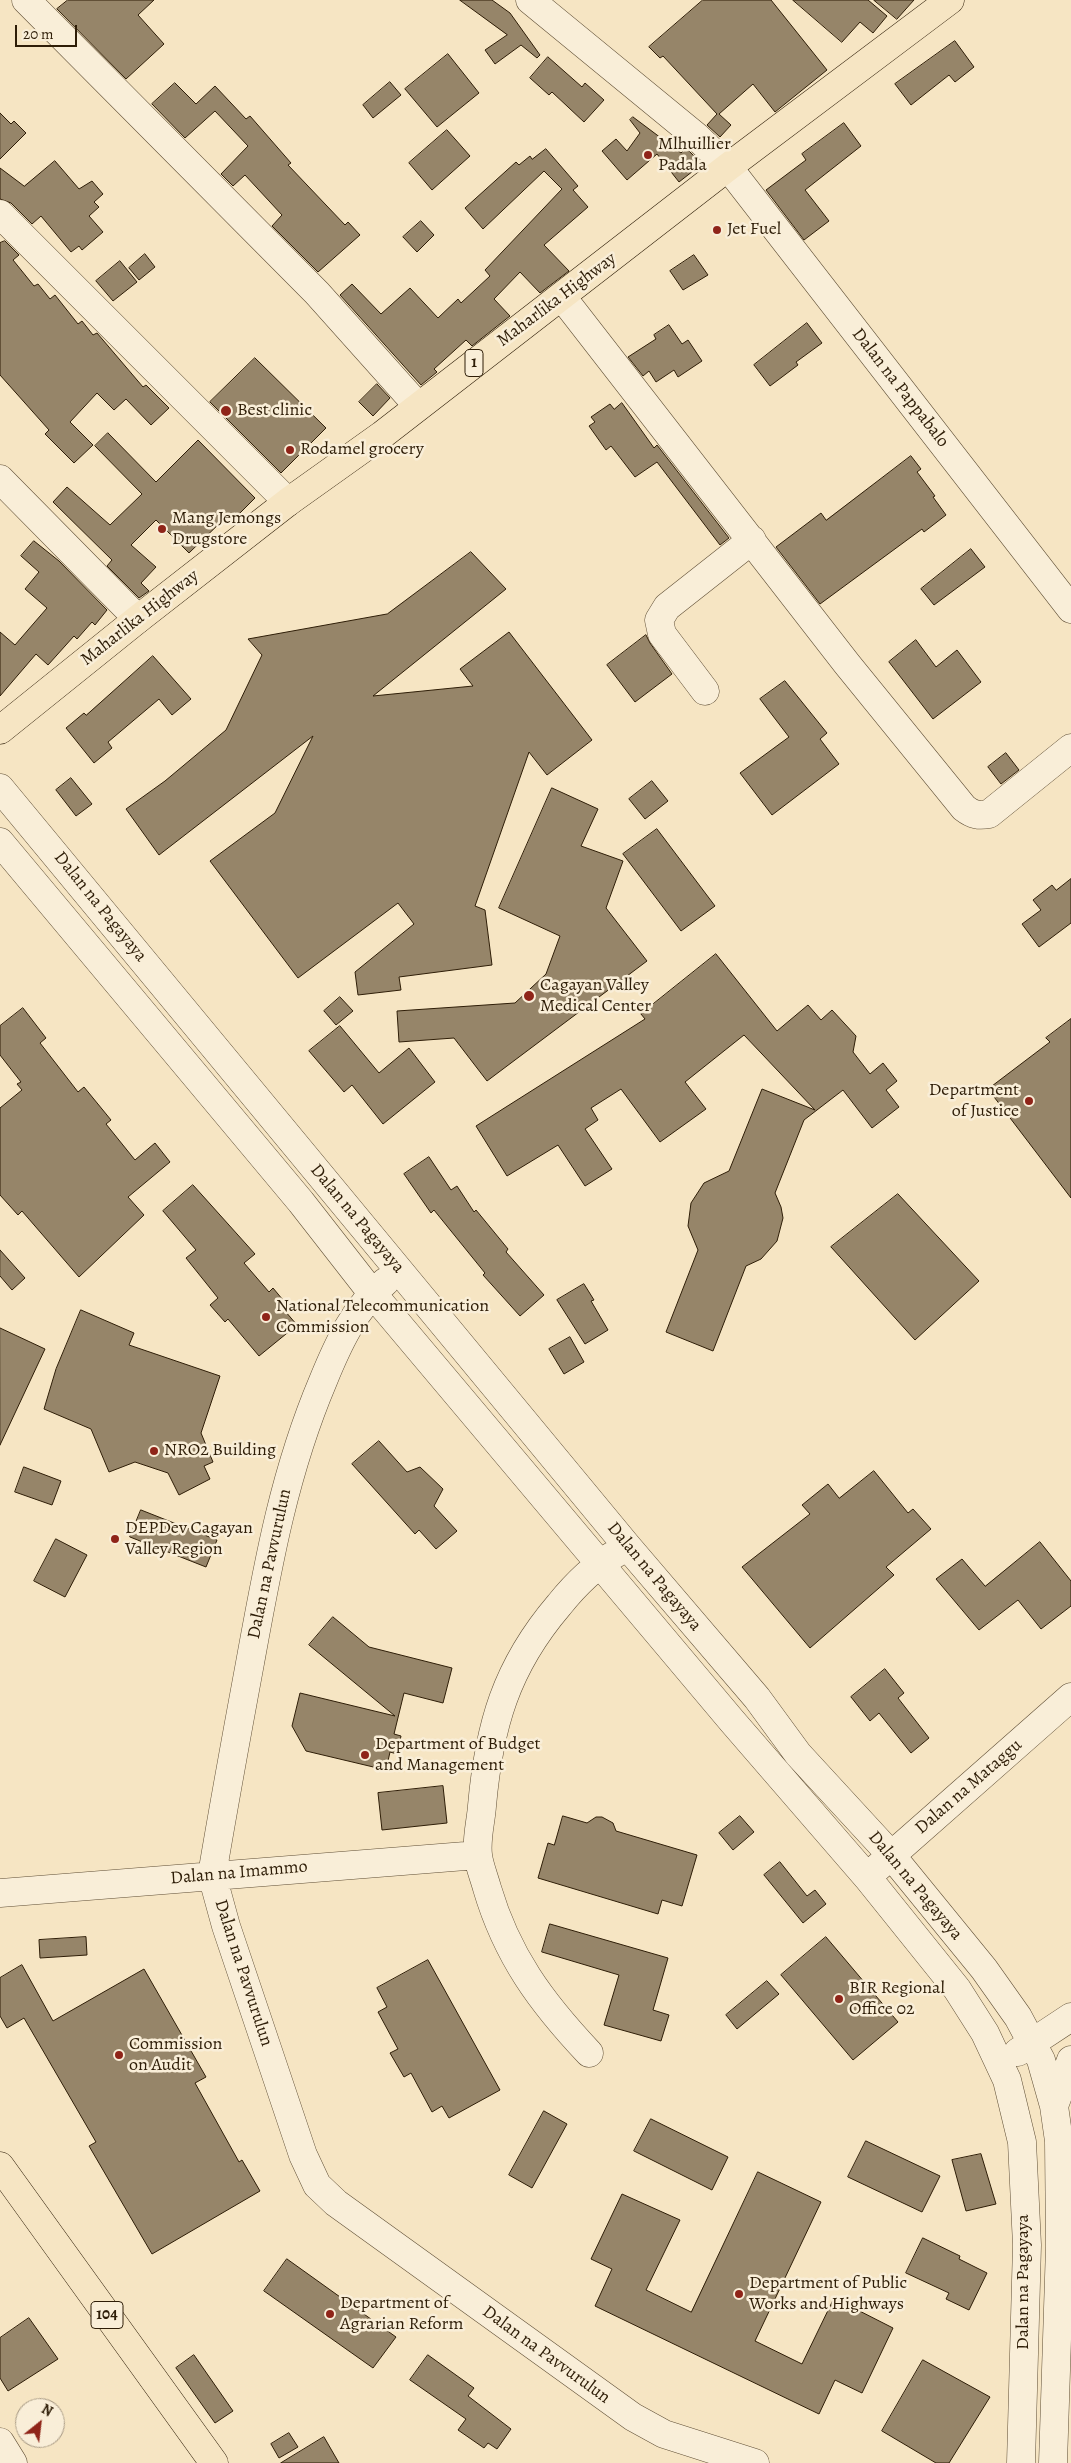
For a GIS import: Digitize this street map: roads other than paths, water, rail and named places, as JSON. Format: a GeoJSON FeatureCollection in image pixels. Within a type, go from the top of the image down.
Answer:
{"type":"FeatureCollection","features":[{"type":"Feature","properties":{"kind":"highway","name":"Maharlika Highway"},"geometry":{"type":"LineString","coordinates":[[0,730],[138,618],[288,502],[382,435],[728,167],[950,0]]}},
{"type":"Feature","properties":{"kind":"highway","name":"104"},"geometry":{"type":"LineString","coordinates":[[0,2166],[208,2461]]}},
{"type":"Feature","properties":{"kind":"street"},"geometry":{"type":"LineString","coordinates":[[26,0],[317,293],[418,406]]}},
{"type":"Feature","properties":{"kind":"street","name":"Dalan na Pappabalo"},"geometry":{"type":"LineString","coordinates":[[541,3],[697,137],[728,167],[1071,608]]}},
{"type":"Feature","properties":{"kind":"street"},"geometry":{"type":"LineString","coordinates":[[0,214],[288,502]]}},
{"type":"Feature","properties":{"kind":"street"},"geometry":{"type":"LineString","coordinates":[[562,297],[847,664],[964,808],[971,814],[980,816],[989,814],[1071,748]]}},
{"type":"Feature","properties":{"kind":"street"},"geometry":{"type":"LineString","coordinates":[[0,479],[138,618]]}},
{"type":"Feature","properties":{"kind":"street"},"geometry":{"type":"LineString","coordinates":[[705,691],[662,634],[659,620],[667,607],[752,540]]}},
{"type":"Feature","properties":{"kind":"street","name":"Dalan na Pagayaya"},"geometry":{"type":"LineString","coordinates":[[0,788],[627,1546],[757,1698],[798,1754],[891,1855],[984,1969],[1018,2017],[1037,2052],[1054,2106],[1059,2141],[1060,2247],[1053,2463]]}},
{"type":"Feature","properties":{"kind":"street","name":"Dalan na Pagayaya"},"geometry":{"type":"LineString","coordinates":[[0,842],[301,1202],[372,1293],[866,1877],[957,1989],[985,2033],[1004,2071],[1022,2142],[1027,2245],[1021,2463]]}},
{"type":"Feature","properties":{"kind":"street","name":"Dalan na Pavvurulun"},"geometry":{"type":"LineString","coordinates":[[399,1270],[372,1293],[353,1319],[337,1348],[313,1405],[291,1467],[270,1551],[212,1875],[226,1926],[303,2156],[317,2186],[336,2203],[633,2417],[664,2434],[755,2463]]}},
{"type":"Feature","properties":{"kind":"street"},"geometry":{"type":"LineString","coordinates":[[589,2053],[559,2022],[525,1976],[506,1942],[478,1855],[484,1779],[496,1716],[513,1671],[537,1630],[569,1592],[600,1563],[627,1546]]}},
{"type":"Feature","properties":{"kind":"street","name":"Dalan na Mataggu"},"geometry":{"type":"LineString","coordinates":[[866,1877],[1071,1697]]}},
{"type":"Feature","properties":{"kind":"street","name":"Dalan na Imammo"},"geometry":{"type":"LineString","coordinates":[[0,1893],[478,1855]]}},
{"type":"Feature","properties":{"kind":"street"},"geometry":{"type":"LineString","coordinates":[[1018,2017],[1070,2025]]}},
{"type":"Feature","properties":{"kind":"street"},"geometry":{"type":"LineString","coordinates":[[1004,2071],[1037,2052],[1070,2025]]}},
{"type":"Feature","properties":{"kind":"street"},"geometry":{"type":"LineString","coordinates":[[1054,2106],[1071,2060]]}},
{"type":"Feature","properties":{"kind":"street"},"geometry":{"type":"LineString","coordinates":[[0,2442],[13,2463]]}},
{"type":"Feature","properties":{"kind":"place","name":"Mlhuillier Padala"},"geometry":{"type":"Point","coordinates":[648,155]}},
{"type":"Feature","properties":{"kind":"place","name":"Jet Fuel"},"geometry":{"type":"Point","coordinates":[717,230]}},
{"type":"Feature","properties":{"kind":"place","name":"Best clinic"},"geometry":{"type":"Point","coordinates":[226,411]}},
{"type":"Feature","properties":{"kind":"place","name":"Rodamel grocery"},"geometry":{"type":"Point","coordinates":[290,450]}},
{"type":"Feature","properties":{"kind":"place","name":"Mang Jemongs Drugstore"},"geometry":{"type":"Point","coordinates":[162,529]}},
{"type":"Feature","properties":{"kind":"place","name":"Cagayan Valley Medical Center"},"geometry":{"type":"Point","coordinates":[529,996]}},
{"type":"Feature","properties":{"kind":"place","name":"Department of Justice"},"geometry":{"type":"Point","coordinates":[1029,1101]}},
{"type":"Feature","properties":{"kind":"place","name":"National Telecommunication Commission"},"geometry":{"type":"Point","coordinates":[266,1317]}},
{"type":"Feature","properties":{"kind":"place","name":"NRO2 Building"},"geometry":{"type":"Point","coordinates":[154,1451]}},
{"type":"Feature","properties":{"kind":"place","name":"DEPDev Cagayan Valley Region"},"geometry":{"type":"Point","coordinates":[115,1539]}},
{"type":"Feature","properties":{"kind":"place","name":"Department of Budget and Management"},"geometry":{"type":"Point","coordinates":[365,1755]}},
{"type":"Feature","properties":{"kind":"place","name":"BIR Regional Office 02"},"geometry":{"type":"Point","coordinates":[839,1999]}},
{"type":"Feature","properties":{"kind":"place","name":"Commission on Audit"},"geometry":{"type":"Point","coordinates":[119,2055]}},
{"type":"Feature","properties":{"kind":"place","name":"Department of Public Works and Highways"},"geometry":{"type":"Point","coordinates":[739,2294]}},
{"type":"Feature","properties":{"kind":"place","name":"Department of Agrarian Reform"},"geometry":{"type":"Point","coordinates":[330,2314]}}]}
